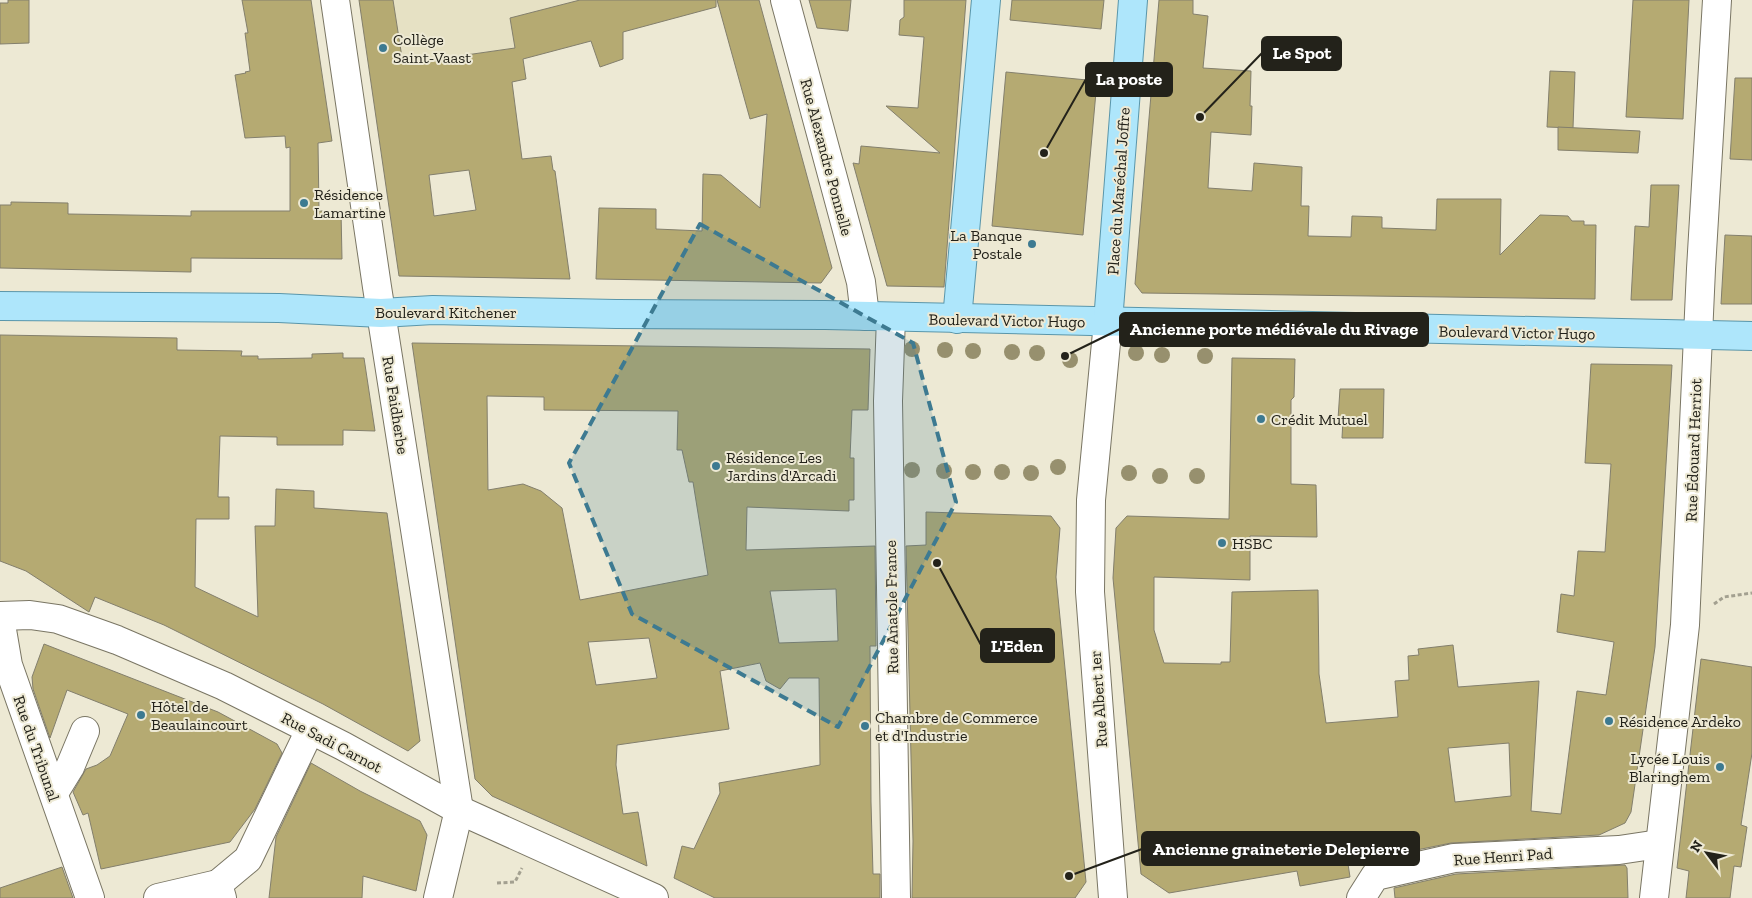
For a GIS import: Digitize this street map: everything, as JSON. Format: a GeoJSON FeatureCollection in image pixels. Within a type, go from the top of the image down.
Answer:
{"type":"FeatureCollection","features":[{"type":"Feature","properties":{"kind":"main road"},"geometry":{"type":"LineString","coordinates":[[957,319],[986,0]]}},
{"type":"Feature","properties":{"kind":"main road","name":"Place du Maréchal Joffre"},"geometry":{"type":"LineString","coordinates":[[1108,322],[1133,0]]}},
{"type":"Feature","properties":{"kind":"main road","name":"Boulevard Kitchener"},"geometry":{"type":"LineString","coordinates":[[0,306],[279,308],[381,313],[433,310],[616,314],[878,316]]}},
{"type":"Feature","properties":{"kind":"main road","name":"Boulevard Victor Hugo"},"geometry":{"type":"LineString","coordinates":[[878,316],[1752,336]]}},
{"type":"Feature","properties":{"kind":"street","name":"Rue Faidherbe"},"geometry":{"type":"LineString","coordinates":[[335,0],[381,313],[460,810]]}},
{"type":"Feature","properties":{"kind":"street","name":"Rue Alexandre Ponnelle"},"geometry":{"type":"LineString","coordinates":[[785,0],[861,282],[878,316]]}},
{"type":"Feature","properties":{"kind":"street","name":"Rue Édouard Herriot"},"geometry":{"type":"LineString","coordinates":[[1654,898],[1685,625],[1698,336],[1717,0]]}},
{"type":"Feature","properties":{"kind":"street","name":"Rue Anatole France"},"geometry":{"type":"LineString","coordinates":[[878,316],[888,401],[896,898]]}},
{"type":"Feature","properties":{"kind":"street","name":"Rue Albert 1er"},"geometry":{"type":"LineString","coordinates":[[1108,322],[1091,500],[1090,592],[1108,846],[1120,887]]}},
{"type":"Feature","properties":{"kind":"street","name":"Rue Sadi Carnot"},"geometry":{"type":"LineString","coordinates":[[0,617],[30,615],[58,619],[117,640],[224,686],[460,810],[625,892],[654,898]]}},
{"type":"Feature","properties":{"kind":"street","name":"Rue du Tribunal"},"geometry":{"type":"LineString","coordinates":[[0,617],[8,665],[87,886]]}},
{"type":"Feature","properties":{"kind":"street"},"geometry":{"type":"LineString","coordinates":[[158,898],[220,891],[248,859],[310,730]]}},
{"type":"Feature","properties":{"kind":"street"},"geometry":{"type":"LineString","coordinates":[[54,793],[70,767],[85,731]]}},
{"type":"Feature","properties":{"kind":"street"},"geometry":{"type":"LineString","coordinates":[[438,898],[460,810]]}},
{"type":"Feature","properties":{"kind":"street","name":"Rue Henri Pad"},"geometry":{"type":"LineString","coordinates":[[1361,898],[1376,876],[1454,858],[1619,850],[1659,844]]}},
{"type":"Feature","properties":{"kind":"path"},"geometry":{"type":"LineString","coordinates":[[1685,625],[1724,597],[1752,593]]}},
{"type":"Feature","properties":{"kind":"highlighted area"},"geometry":{"type":"Polygon","coordinates":[[[700,224],[913,343],[956,502],[838,727],[632,614],[569,463],[700,224]]]}},
{"type":"Feature","properties":{"kind":"shaded area"},"geometry":{"type":"Polygon","coordinates":[[[359,0],[742,0],[523,59],[434,92],[374,103],[359,0]]]}},
{"type":"Feature","properties":{"kind":"building"},"geometry":{"type":"Polygon","coordinates":[[[8,0],[29,0],[29,43],[0,44],[0,3],[8,3],[8,0]]]}},
{"type":"Feature","properties":{"kind":"building"},"geometry":{"type":"Polygon","coordinates":[[[242,0],[311,0],[332,141],[318,143],[319,211],[341,211],[342,259],[191,258],[191,272],[0,268],[0,205],[11,205],[11,202],[68,203],[68,214],[191,216],[191,211],[290,211],[290,147],[286,148],[285,136],[245,138],[235,75],[250,71],[245,33],[248,33],[242,0]]]}},
{"type":"Feature","properties":{"kind":"building"},"geometry":{"type":"Polygon","coordinates":[[[359,0],[393,0],[403,64],[515,48],[510,18],[580,0],[716,0],[716,7],[623,32],[623,59],[600,67],[591,41],[523,59],[526,79],[512,82],[522,159],[551,156],[553,170],[555,171],[570,279],[399,276],[359,0]],[[469,170],[429,175],[434,216],[476,210],[469,170]]]}},
{"type":"Feature","properties":{"kind":"building"},"geometry":{"type":"Polygon","coordinates":[[[717,0],[759,0],[832,268],[821,283],[596,279],[599,208],[656,209],[656,229],[702,231],[703,174],[721,175],[760,208],[767,114],[750,119],[717,0]]]}},
{"type":"Feature","properties":{"kind":"building"},"geometry":{"type":"Polygon","coordinates":[[[809,0],[851,0],[848,31],[817,28],[809,0]]]}},
{"type":"Feature","properties":{"kind":"building"},"geometry":{"type":"Polygon","coordinates":[[[904,0],[966,0],[944,287],[887,286],[853,163],[859,164],[861,146],[940,153],[886,106],[918,108],[924,37],[899,35],[900,20],[904,17],[904,0]]]}},
{"type":"Feature","properties":{"kind":"building"},"geometry":{"type":"Polygon","coordinates":[[[1012,0],[1104,0],[1101,29],[1010,20],[1012,0]]]}},
{"type":"Feature","properties":{"kind":"building"},"geometry":{"type":"Polygon","coordinates":[[[1159,0],[1193,0],[1193,14],[1208,16],[1203,68],[1251,71],[1251,135],[1211,132],[1208,188],[1252,191],[1254,163],[1302,167],[1301,206],[1309,206],[1308,236],[1351,237],[1352,216],[1382,217],[1382,228],[1436,230],[1437,199],[1501,199],[1500,255],[1540,215],[1568,216],[1572,221],[1584,221],[1584,225],[1596,225],[1595,299],[1142,293],[1135,284],[1159,0]]]}},
{"type":"Feature","properties":{"kind":"building"},"geometry":{"type":"Polygon","coordinates":[[[1633,0],[1689,0],[1683,119],[1626,117],[1633,0]]]}},
{"type":"Feature","properties":{"kind":"building"},"geometry":{"type":"Polygon","coordinates":[[[1550,71],[1575,72],[1573,128],[1547,127],[1550,71]]]}},
{"type":"Feature","properties":{"kind":"building"},"geometry":{"type":"Polygon","coordinates":[[[1006,72],[1097,81],[1083,235],[992,226],[1006,72]]]}},
{"type":"Feature","properties":{"kind":"building"},"geometry":{"type":"Polygon","coordinates":[[[1735,78],[1752,78],[1752,160],[1730,159],[1735,78]]]}},
{"type":"Feature","properties":{"kind":"building"},"geometry":{"type":"Polygon","coordinates":[[[1558,127],[1640,131],[1638,153],[1558,150],[1558,127]]]}},
{"type":"Feature","properties":{"kind":"building"},"geometry":{"type":"Polygon","coordinates":[[[1651,185],[1679,185],[1672,300],[1631,300],[1635,226],[1649,227],[1651,185]]]}},
{"type":"Feature","properties":{"kind":"building"},"geometry":{"type":"Polygon","coordinates":[[[1725,235],[1752,236],[1752,304],[1721,304],[1725,235]]]}},
{"type":"Feature","properties":{"kind":"building"},"geometry":{"type":"Polygon","coordinates":[[[0,335],[177,338],[177,350],[242,351],[241,356],[258,356],[258,359],[312,358],[312,354],[343,353],[343,358],[364,358],[375,431],[343,430],[343,445],[277,445],[277,437],[220,436],[218,497],[229,497],[229,519],[196,519],[195,587],[258,617],[255,526],[275,526],[276,489],[314,491],[314,508],[387,513],[420,741],[408,751],[323,704],[164,625],[95,597],[89,612],[26,571],[0,561],[0,335]]]}},
{"type":"Feature","properties":{"kind":"building"},"geometry":{"type":"Polygon","coordinates":[[[412,343],[870,349],[868,410],[852,410],[850,458],[854,458],[854,500],[849,500],[849,511],[747,507],[746,550],[875,546],[876,646],[870,646],[871,802],[873,874],[880,874],[880,898],[715,898],[674,878],[682,846],[694,849],[720,793],[719,783],[820,765],[819,678],[789,678],[780,689],[766,681],[760,663],[720,671],[729,729],[617,745],[616,765],[623,814],[638,812],[647,866],[492,796],[475,779],[412,343]],[[487,396],[488,490],[523,484],[541,491],[562,508],[580,600],[708,575],[693,482],[689,482],[682,450],[677,450],[678,411],[544,410],[544,397],[487,396]],[[836,589],[770,591],[779,643],[838,641],[836,589]],[[649,638],[588,642],[596,685],[657,678],[649,638]]]}},
{"type":"Feature","properties":{"kind":"building"},"geometry":{"type":"Polygon","coordinates":[[[1232,358],[1295,359],[1294,397],[1291,400],[1291,484],[1316,485],[1317,537],[1250,536],[1250,580],[1154,577],[1154,630],[1164,663],[1221,664],[1221,662],[1230,662],[1232,592],[1318,590],[1319,674],[1326,723],[1398,717],[1395,681],[1409,680],[1408,656],[1419,655],[1418,649],[1453,645],[1458,687],[1539,681],[1531,811],[1561,814],[1577,691],[1606,695],[1614,642],[1557,632],[1561,594],[1574,596],[1578,551],[1605,552],[1611,464],[1585,463],[1591,364],[1672,365],[1655,647],[1631,812],[1625,823],[1599,835],[1451,843],[1348,864],[1350,877],[1300,886],[1297,871],[1169,893],[1141,874],[1113,578],[1116,528],[1127,516],[1229,519],[1232,358]],[[1509,743],[1448,748],[1455,802],[1511,796],[1509,743]]]}},
{"type":"Feature","properties":{"kind":"building"},"geometry":{"type":"Polygon","coordinates":[[[1340,389],[1384,389],[1383,438],[1342,438],[1343,419],[1338,419],[1340,389]]]}},
{"type":"Feature","properties":{"kind":"building"},"geometry":{"type":"Polygon","coordinates":[[[926,512],[1051,516],[1060,528],[1056,577],[1086,882],[1075,898],[912,898],[913,841],[906,546],[926,545],[926,512]]]}},
{"type":"Feature","properties":{"kind":"building"},"geometry":{"type":"Polygon","coordinates":[[[44,644],[218,712],[277,744],[282,753],[255,809],[230,842],[101,869],[88,813],[83,815],[73,792],[86,769],[97,765],[110,756],[128,714],[67,690],[50,738],[33,689],[32,677],[44,644]]]}},
{"type":"Feature","properties":{"kind":"building","name":"Lycée Louis Blaringhem"},"geometry":{"type":"Polygon","coordinates":[[[1701,659],[1752,667],[1752,753],[1741,825],[1747,827],[1741,867],[1734,866],[1730,898],[1686,898],[1689,871],[1677,868],[1701,659]]]}},
{"type":"Feature","properties":{"kind":"building"},"geometry":{"type":"Polygon","coordinates":[[[311,763],[360,791],[420,821],[427,835],[416,891],[363,876],[362,898],[269,898],[276,837],[311,763]]]}},
{"type":"Feature","properties":{"kind":"building"},"geometry":{"type":"Polygon","coordinates":[[[1625,865],[1627,868],[1628,898],[1395,898],[1394,888],[1456,874],[1625,865]]]}},
{"type":"Feature","properties":{"kind":"building"},"geometry":{"type":"Polygon","coordinates":[[[62,867],[73,898],[0,898],[0,888],[62,867]]]}},
{"type":"Feature","properties":{"kind":"place","name":"Collège Saint-Vaast"},"geometry":{"type":"Point","coordinates":[383,48]}},
{"type":"Feature","properties":{"kind":"place","name":"Le Spot"},"geometry":{"type":"Point","coordinates":[1200,117]}},
{"type":"Feature","properties":{"kind":"place","name":"La poste"},"geometry":{"type":"Point","coordinates":[1044,153]}},
{"type":"Feature","properties":{"kind":"place","name":"Résidence Lamartine"},"geometry":{"type":"Point","coordinates":[304,203]}},
{"type":"Feature","properties":{"kind":"place","name":"La Banque Postale"},"geometry":{"type":"Point","coordinates":[1032,244]}},
{"type":"Feature","properties":{"kind":"place","name":"Ancienne porte médiévale du Rivage"},"geometry":{"type":"Point","coordinates":[1065,356]}},
{"type":"Feature","properties":{"kind":"place","name":"Crédit Mutuel"},"geometry":{"type":"Point","coordinates":[1261,419]}},
{"type":"Feature","properties":{"kind":"place","name":"Résidence Les Jardins d'Arcadi"},"geometry":{"type":"Point","coordinates":[716,466]}},
{"type":"Feature","properties":{"kind":"place","name":"HSBC"},"geometry":{"type":"Point","coordinates":[1222,543]}},
{"type":"Feature","properties":{"kind":"place","name":"L'Eden"},"geometry":{"type":"Point","coordinates":[937,563]}},
{"type":"Feature","properties":{"kind":"place","name":"Hôtel de Beaulaincourt"},"geometry":{"type":"Point","coordinates":[141,715]}},
{"type":"Feature","properties":{"kind":"place","name":"Résidence Ardeko"},"geometry":{"type":"Point","coordinates":[1609,721]}},
{"type":"Feature","properties":{"kind":"place","name":"Chambre de Commerce et d'Industrie"},"geometry":{"type":"Point","coordinates":[865,726]}},
{"type":"Feature","properties":{"kind":"place","name":"Lycée Louis Blaringhem"},"geometry":{"type":"Point","coordinates":[1720,767]}},
{"type":"Feature","properties":{"kind":"place","name":"Ancienne graineterie Delepierre"},"geometry":{"type":"Point","coordinates":[1069,876]}}]}
